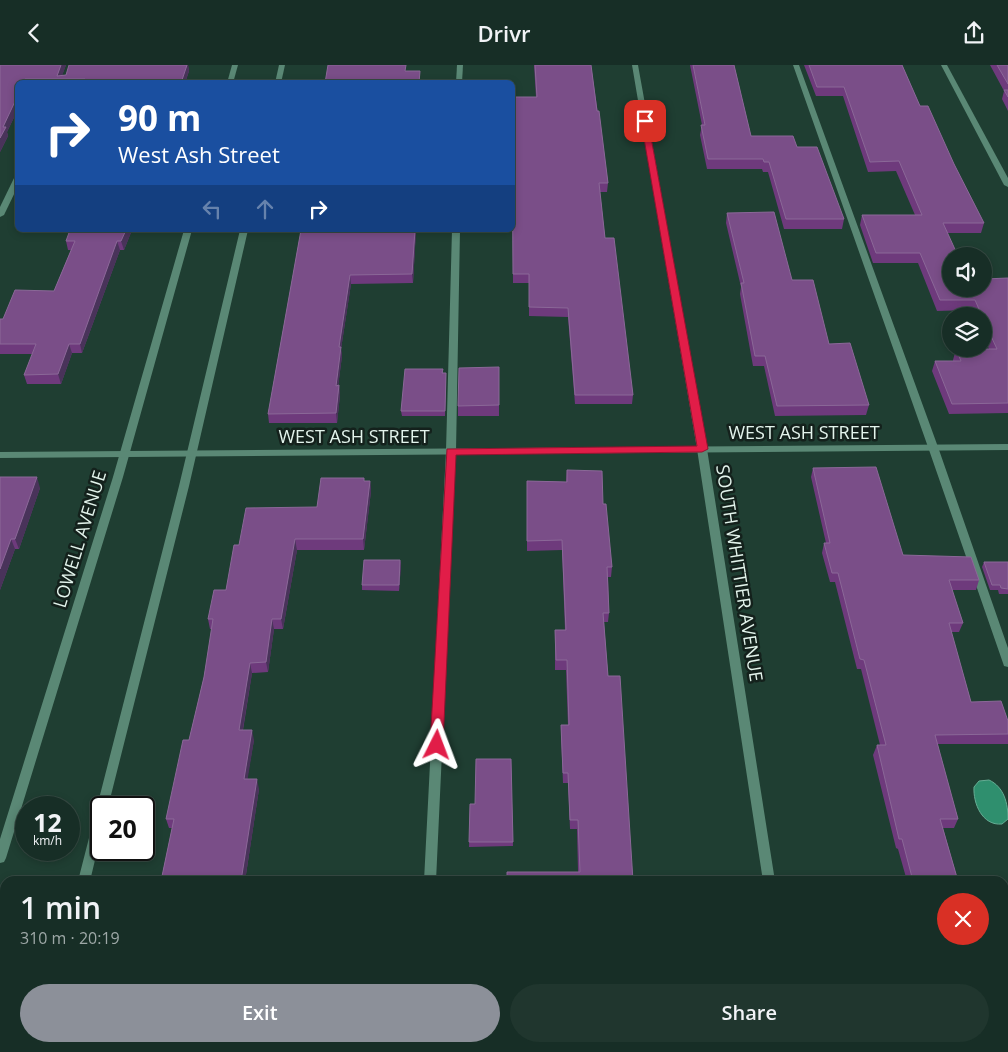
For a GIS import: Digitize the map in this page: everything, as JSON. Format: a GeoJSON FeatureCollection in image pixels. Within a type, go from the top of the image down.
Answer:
{"type":"FeatureCollection","features":[{"type":"Feature","properties":{"kind":"street"},"geometry":{"type":"LineString","coordinates":[[231,80],[235,65]]}},
{"type":"Feature","properties":{"kind":"street"},"geometry":{"type":"LineString","coordinates":[[279,80],[282,65]]}},
{"type":"Feature","properties":{"kind":"street"},"geometry":{"type":"LineString","coordinates":[[459,80],[460,65]]}},
{"type":"Feature","properties":{"kind":"street","name":"SOUTH WHITTIER AVENUE"},"geometry":{"type":"LineString","coordinates":[[635,65],[702,449],[767,876]]}},
{"type":"Feature","properties":{"kind":"street"},"geometry":{"type":"LineString","coordinates":[[796,65],[1008,663]]}},
{"type":"Feature","properties":{"kind":"street"},"geometry":{"type":"LineString","coordinates":[[944,65],[1008,185]]}},
{"type":"Feature","properties":{"kind":"street"},"geometry":{"type":"LineString","coordinates":[[0,215],[15,184]]}},
{"type":"Feature","properties":{"kind":"street","name":"LOWELL AVENUE"},"geometry":{"type":"LineString","coordinates":[[0,858],[125,453],[187,232]]}},
{"type":"Feature","properties":{"kind":"street"},"geometry":{"type":"LineString","coordinates":[[105,796],[192,453],[244,232]]}},
{"type":"Feature","properties":{"kind":"street"},"geometry":{"type":"LineString","coordinates":[[430,876],[451,451],[456,232]]}},
{"type":"Feature","properties":{"kind":"street","name":"WEST ASH STREET"},"geometry":{"type":"LineString","coordinates":[[0,455],[1008,447]]}},
{"type":"Feature","properties":{"kind":"street"},"geometry":{"type":"LineString","coordinates":[[85,876],[90,857]]}},
{"type":"Feature","properties":{"kind":"shaded area"},"geometry":{"type":"Polygon","coordinates":[[[989,780],[1002,791],[1006,801],[1008,819],[1002,824],[995,824],[984,817],[975,800],[974,787],[979,781],[989,780]]]}},
{"type":"Feature","properties":{"kind":"building"},"geometry":{"type":"Polygon","coordinates":[[[0,65],[61,65],[57,76],[66,75],[69,65],[187,65],[182,80],[15,80],[15,101],[0,138],[0,65]]]}},
{"type":"Feature","properties":{"kind":"building"},"geometry":{"type":"Polygon","coordinates":[[[328,65],[406,65],[405,71],[420,71],[419,80],[326,80],[328,65]]]}},
{"type":"Feature","properties":{"kind":"building"},"geometry":{"type":"Polygon","coordinates":[[[535,65],[591,65],[608,183],[599,183],[605,238],[614,238],[633,395],[575,395],[568,308],[529,307],[529,274],[513,274],[513,232],[515,232],[515,97],[537,97],[535,65]]]}},
{"type":"Feature","properties":{"kind":"building"},"geometry":{"type":"Polygon","coordinates":[[[693,65],[734,65],[751,136],[793,136],[797,147],[817,147],[844,219],[786,219],[769,162],[764,162],[763,159],[708,159],[701,125],[705,125],[693,65]]]}},
{"type":"Feature","properties":{"kind":"building"},"geometry":{"type":"Polygon","coordinates":[[[809,65],[902,65],[920,106],[928,106],[954,164],[984,223],[943,223],[954,247],[942,247],[942,297],[992,297],[992,279],[1008,278],[1008,403],[952,404],[935,361],[961,361],[959,357],[992,357],[992,349],[997,349],[992,338],[992,307],[978,307],[975,300],[940,300],[920,253],[876,253],[862,215],[922,215],[899,161],[870,162],[844,87],[817,87],[809,65]]]}},
{"type":"Feature","properties":{"kind":"building"},"geometry":{"type":"Polygon","coordinates":[[[997,65],[1008,65],[1008,84],[997,65]]]}},
{"type":"Feature","properties":{"kind":"building"},"geometry":{"type":"Polygon","coordinates":[[[774,212],[792,280],[813,280],[829,344],[850,343],[869,405],[777,406],[765,356],[755,356],[741,283],[744,283],[727,213],[774,212]]]}},
{"type":"Feature","properties":{"kind":"building"},"geometry":{"type":"Polygon","coordinates":[[[69,232],[125,232],[121,241],[117,241],[80,344],[69,344],[58,374],[24,375],[36,344],[0,344],[0,319],[3,319],[15,290],[54,291],[75,241],[66,241],[69,232]]]}},
{"type":"Feature","properties":{"kind":"building"},"geometry":{"type":"Polygon","coordinates":[[[301,232],[415,232],[412,274],[350,275],[339,347],[341,347],[336,386],[339,385],[336,413],[268,414],[301,232]]]}},
{"type":"Feature","properties":{"kind":"building"},"geometry":{"type":"Polygon","coordinates":[[[499,367],[499,405],[458,406],[459,368],[499,367]]]}},
{"type":"Feature","properties":{"kind":"building"},"geometry":{"type":"Polygon","coordinates":[[[405,369],[443,369],[442,373],[446,373],[445,411],[401,411],[405,369]]]}},
{"type":"Feature","properties":{"kind":"building"},"geometry":{"type":"Polygon","coordinates":[[[876,467],[903,555],[971,557],[979,580],[949,580],[963,623],[949,623],[971,702],[1001,701],[1008,721],[1008,734],[935,735],[958,819],[940,819],[957,876],[912,876],[902,839],[899,839],[877,745],[886,745],[864,660],[860,659],[838,573],[832,573],[824,543],[830,543],[813,468],[876,467]]]}},
{"type":"Feature","properties":{"kind":"building"},"geometry":{"type":"Polygon","coordinates":[[[567,470],[602,471],[603,504],[606,504],[612,567],[607,567],[609,613],[603,613],[608,676],[620,676],[633,876],[507,876],[507,872],[580,872],[578,820],[570,820],[568,773],[563,773],[561,725],[569,725],[567,660],[556,660],[555,630],[566,630],[562,540],[527,541],[527,481],[567,482],[567,470]]]}},
{"type":"Feature","properties":{"kind":"building"},"geometry":{"type":"Polygon","coordinates":[[[0,477],[37,477],[15,539],[11,539],[0,569],[0,477]]]}},
{"type":"Feature","properties":{"kind":"building"},"geometry":{"type":"Polygon","coordinates":[[[321,478],[364,478],[364,481],[370,481],[363,539],[295,539],[281,619],[272,619],[266,662],[250,663],[239,730],[252,730],[244,779],[257,779],[242,876],[162,876],[174,819],[166,819],[183,740],[189,740],[204,677],[213,619],[208,619],[214,590],[226,590],[234,545],[239,545],[246,508],[317,507],[321,478]]]}},
{"type":"Feature","properties":{"kind":"building"},"geometry":{"type":"Polygon","coordinates":[[[364,560],[400,560],[399,585],[362,585],[364,560]]]}},
{"type":"Feature","properties":{"kind":"building"},"geometry":{"type":"Polygon","coordinates":[[[984,562],[1008,562],[1008,589],[1001,588],[1000,585],[992,585],[984,562]]]}},
{"type":"Feature","properties":{"kind":"building"},"geometry":{"type":"Polygon","coordinates":[[[476,759],[511,759],[513,842],[469,842],[470,804],[475,804],[476,759]]]}},
{"type":"Feature","properties":{"kind":"route"},"geometry":{"type":"LineString","coordinates":[[437,745],[451,451],[702,449],[645,121]]}}]}
